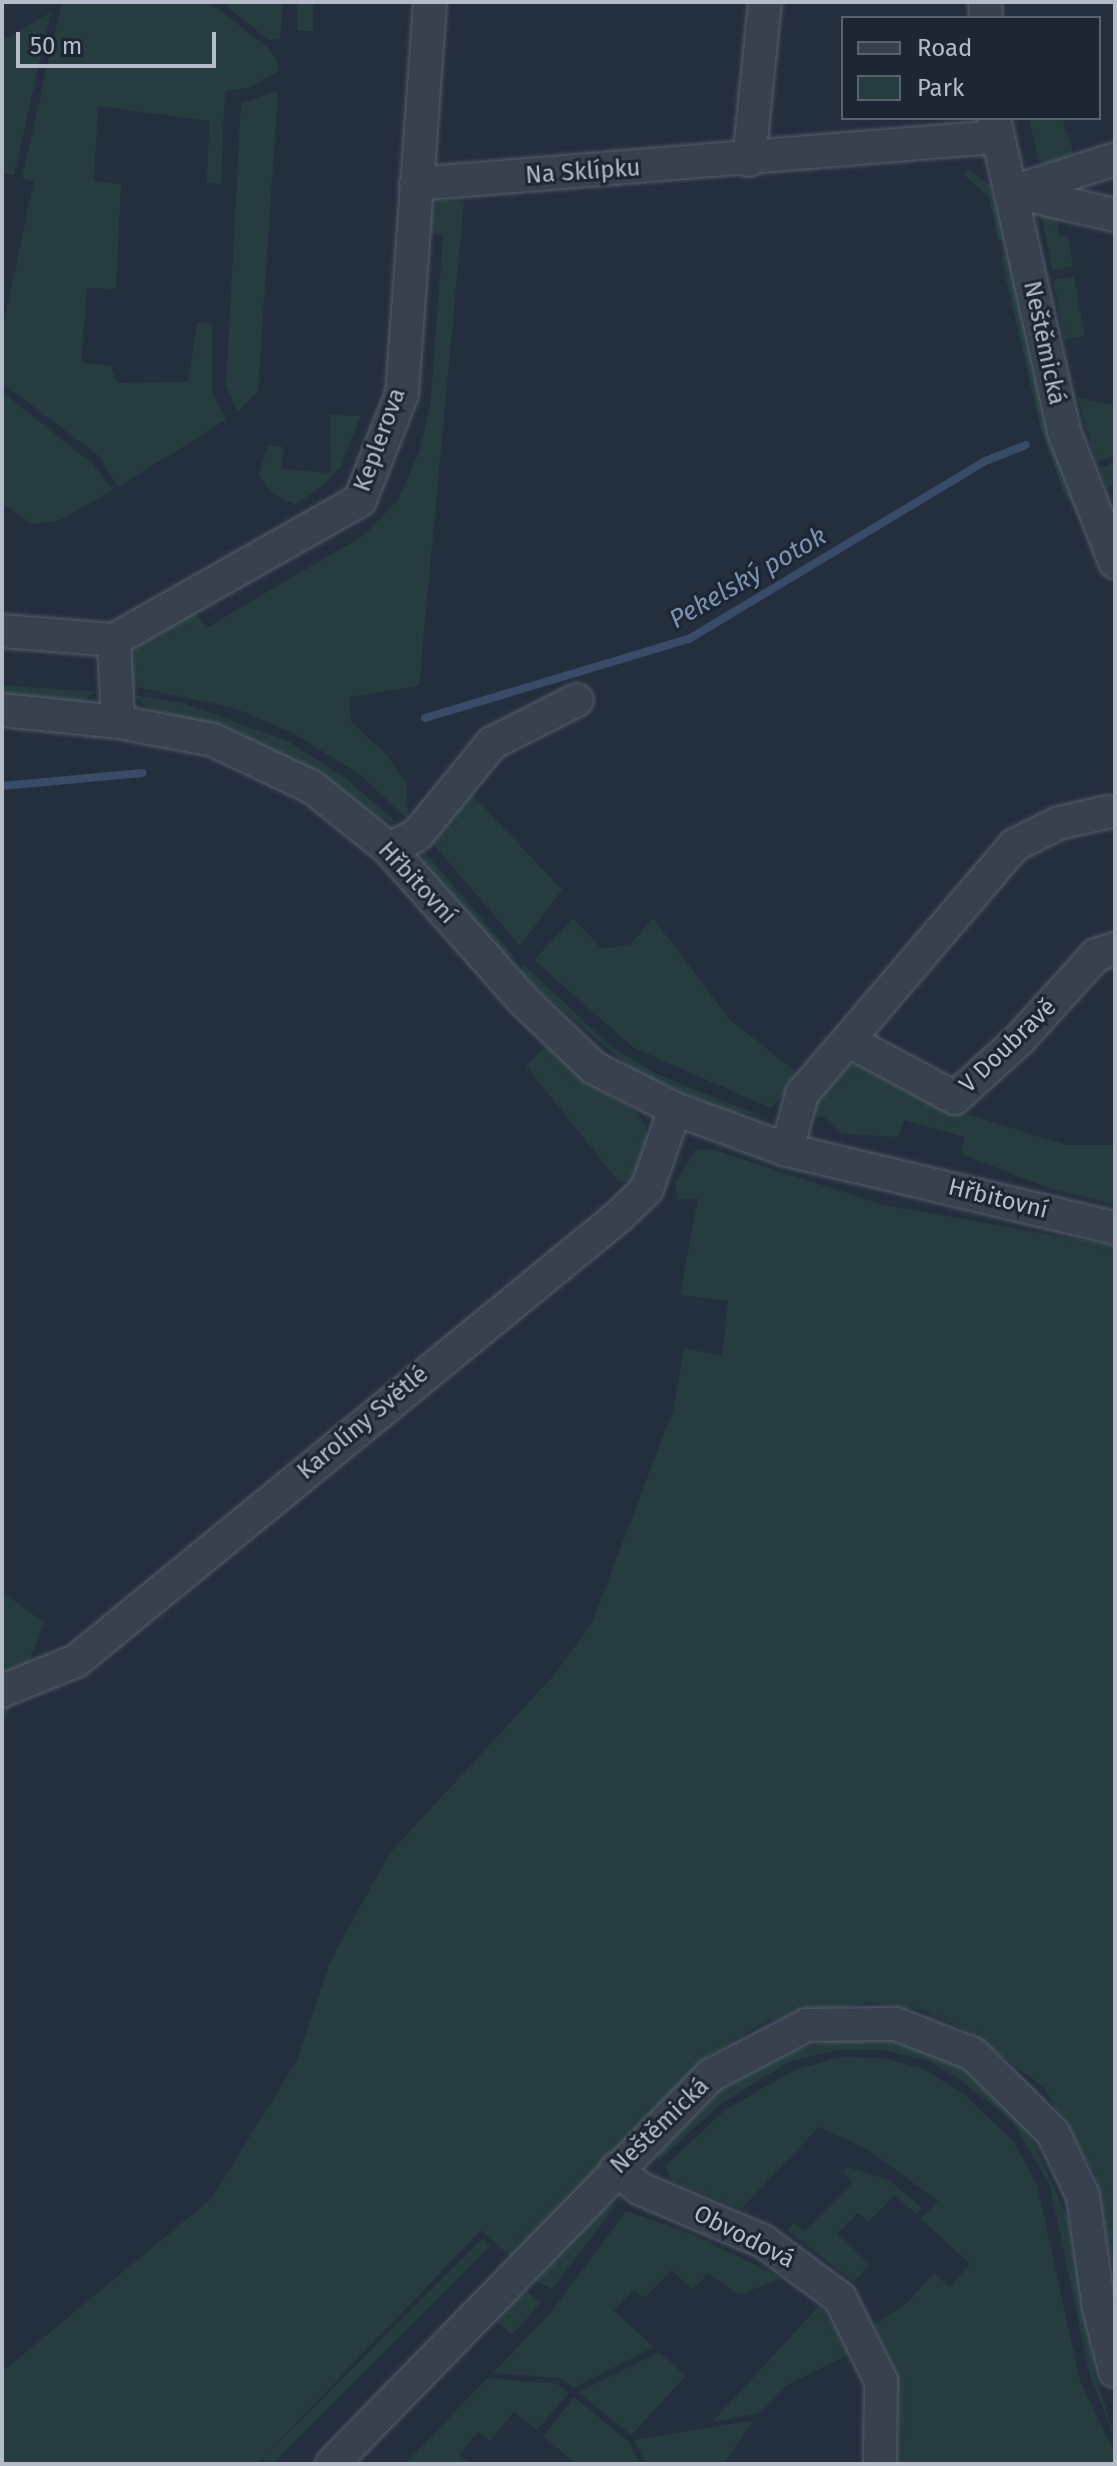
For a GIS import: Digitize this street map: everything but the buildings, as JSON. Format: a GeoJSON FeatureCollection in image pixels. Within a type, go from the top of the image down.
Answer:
{"type":"FeatureCollection","features":[{"type":"Feature","properties":{"kind":"street","name":"Keplerova"},"geometry":{"type":"LineString","coordinates":[[114,640],[360,500],[402,394],[430,2]]}},
{"type":"Feature","properties":{"kind":"street"},"geometry":{"type":"LineString","coordinates":[[749,160],[765,2]]}},
{"type":"Feature","properties":{"kind":"street","name":"Na Sklípku"},"geometry":{"type":"LineString","coordinates":[[416,184],[749,160],[994,128]]}},
{"type":"Feature","properties":{"kind":"street","name":"Neštěmická"},"geometry":{"type":"LineString","coordinates":[[994,128],[1013,192],[1064,432],[1115,562]]}},
{"type":"Feature","properties":{"kind":"street"},"geometry":{"type":"LineString","coordinates":[[1013,192],[1115,159]]}},
{"type":"Feature","properties":{"kind":"street"},"geometry":{"type":"LineString","coordinates":[[1013,192],[1115,215]]}},
{"type":"Feature","properties":{"kind":"street"},"geometry":{"type":"LineString","coordinates":[[2,631],[114,640],[118,722]]}},
{"type":"Feature","properties":{"kind":"street"},"geometry":{"type":"LineString","coordinates":[[389,849],[417,835],[492,743],[577,700]]}},
{"type":"Feature","properties":{"kind":"street","name":"Hřbitovní"},"geometry":{"type":"LineString","coordinates":[[2,710],[118,722],[213,740],[312,787],[389,849],[525,1002],[594,1068],[675,1109],[787,1150],[1115,1228]]}},
{"type":"Feature","properties":{"kind":"street"},"geometry":{"type":"LineString","coordinates":[[787,1150],[802,1094],[1015,845],[1059,823],[1107,812]]}},
{"type":"Feature","properties":{"kind":"street","name":"V Doubravě"},"geometry":{"type":"LineString","coordinates":[[849,1041],[955,1098],[1019,1040],[1096,955],[1115,949]]}},
{"type":"Feature","properties":{"kind":"street","name":"Karolíny Světlé"},"geometry":{"type":"LineString","coordinates":[[2,1691],[76,1661],[618,1217],[647,1189],[675,1109]]}},
{"type":"Feature","properties":{"kind":"street","name":"Neštěmická"},"geometry":{"type":"LineString","coordinates":[[332,2464],[616,2169],[711,2075],[807,2025],[896,2024],[973,2054],[1053,2133],[1083,2196],[1099,2308],[1115,2371]]}},
{"type":"Feature","properties":{"kind":"street","name":"Obvodová"},"geometry":{"type":"LineString","coordinates":[[616,2169],[641,2189],[763,2241],[840,2298],[881,2381],[880,2464]]}},
{"type":"Feature","properties":{"kind":"green space"},"geometry":{"type":"Polygon","coordinates":[[[68,2],[209,2],[267,47],[277,61],[278,72],[247,88],[225,91],[221,184],[207,183],[209,121],[98,106],[94,181],[121,184],[116,289],[87,288],[81,362],[111,366],[117,383],[188,382],[197,322],[212,323],[212,393],[226,420],[118,487],[99,456],[2,383],[2,332],[34,181],[22,178],[61,6],[68,2]]]}},
{"type":"Feature","properties":{"kind":"green space"},"geometry":{"type":"Polygon","coordinates":[[[221,2],[283,2],[280,39],[269,40],[221,2]]]}},
{"type":"Feature","properties":{"kind":"green space"},"geometry":{"type":"Polygon","coordinates":[[[297,2],[313,2],[313,31],[297,31],[297,2]]]}},
{"type":"Feature","properties":{"kind":"green space"},"geometry":{"type":"Polygon","coordinates":[[[51,12],[14,175],[2,174],[2,41],[51,12]]]}},
{"type":"Feature","properties":{"kind":"green space"},"geometry":{"type":"Polygon","coordinates":[[[278,91],[258,391],[238,411],[226,387],[241,103],[278,91]]]}},
{"type":"Feature","properties":{"kind":"green space"},"geometry":{"type":"Polygon","coordinates":[[[1029,120],[1063,120],[1073,151],[1068,161],[1040,167],[1029,120]]]}},
{"type":"Feature","properties":{"kind":"green space"},"geometry":{"type":"Polygon","coordinates":[[[966,168],[990,185],[1006,240],[998,241],[989,197],[964,175],[966,168]]]}},
{"type":"Feature","properties":{"kind":"green space"},"geometry":{"type":"Polygon","coordinates":[[[441,200],[464,202],[419,686],[349,697],[351,722],[387,755],[407,785],[408,820],[363,777],[295,734],[237,709],[128,685],[131,655],[145,638],[194,611],[206,628],[364,535],[398,500],[419,452],[430,409],[443,235],[422,233],[427,212],[441,200]]]}},
{"type":"Feature","properties":{"kind":"green space"},"geometry":{"type":"Polygon","coordinates":[[[1041,212],[1057,213],[1059,237],[1068,236],[1073,266],[1052,271],[1041,212]]]}},
{"type":"Feature","properties":{"kind":"green space"},"geometry":{"type":"Polygon","coordinates":[[[1009,255],[1088,529],[1063,491],[1040,426],[1001,257],[1009,255]]]}},
{"type":"Feature","properties":{"kind":"green space"},"geometry":{"type":"Polygon","coordinates":[[[1074,276],[1085,336],[1064,340],[1053,280],[1074,276]]]}},
{"type":"Feature","properties":{"kind":"green space"},"geometry":{"type":"Polygon","coordinates":[[[2,392],[93,464],[113,490],[58,521],[31,524],[2,503],[2,392]]]}},
{"type":"Feature","properties":{"kind":"green space"},"geometry":{"type":"Polygon","coordinates":[[[1078,398],[1115,405],[1115,456],[1096,462],[1078,398]]]}},
{"type":"Feature","properties":{"kind":"green space"},"geometry":{"type":"Polygon","coordinates":[[[330,415],[360,416],[342,465],[320,488],[294,505],[270,491],[259,475],[268,445],[283,447],[282,469],[331,473],[330,415]]]}},
{"type":"Feature","properties":{"kind":"green space"},"geometry":{"type":"Polygon","coordinates":[[[1115,462],[1115,484],[1107,488],[1099,468],[1115,462]]]}},
{"type":"Feature","properties":{"kind":"green space"},"geometry":{"type":"Polygon","coordinates":[[[2,685],[95,692],[80,704],[2,698],[2,685]]]}},
{"type":"Feature","properties":{"kind":"green space"},"geometry":{"type":"Polygon","coordinates":[[[133,695],[184,703],[289,742],[345,778],[397,823],[378,817],[325,777],[231,730],[148,708],[133,695]]]}},
{"type":"Feature","properties":{"kind":"green space"},"geometry":{"type":"Polygon","coordinates":[[[469,791],[562,890],[520,946],[428,838],[469,791]]]}},
{"type":"Feature","properties":{"kind":"green space"},"geometry":{"type":"Polygon","coordinates":[[[422,849],[513,955],[507,958],[424,865],[422,849]]]}},
{"type":"Feature","properties":{"kind":"green space"},"geometry":{"type":"Polygon","coordinates":[[[573,918],[602,949],[631,944],[653,918],[730,1020],[800,1075],[771,1108],[634,1048],[534,960],[573,918]]]}},
{"type":"Feature","properties":{"kind":"green space"},"geometry":{"type":"Polygon","coordinates":[[[523,964],[611,1047],[659,1075],[761,1116],[726,1111],[633,1070],[519,973],[523,964]]]}},
{"type":"Feature","properties":{"kind":"green space"},"geometry":{"type":"Polygon","coordinates":[[[547,1044],[607,1095],[635,1110],[645,1125],[648,1145],[634,1182],[619,1182],[526,1066],[547,1044]]]}},
{"type":"Feature","properties":{"kind":"green space"},"geometry":{"type":"Polygon","coordinates":[[[862,1061],[947,1108],[1066,1145],[1115,1145],[1115,1205],[1051,1189],[961,1154],[965,1137],[904,1120],[899,1137],[842,1134],[824,1117],[814,1117],[815,1104],[831,1075],[862,1061]]]}},
{"type":"Feature","properties":{"kind":"green space"},"geometry":{"type":"Polygon","coordinates":[[[711,1149],[884,1205],[1115,1246],[1115,2282],[1095,2174],[1043,2087],[971,2033],[923,2010],[869,2002],[766,2021],[707,2057],[511,2257],[481,2230],[257,2464],[2,2464],[2,2372],[211,2199],[296,2062],[331,1960],[389,1854],[554,1675],[592,1623],[674,1407],[684,1348],[722,1356],[728,1301],[680,1295],[698,1198],[678,1200],[675,1183],[695,1150],[711,1149]]]}},
{"type":"Feature","properties":{"kind":"green space"},"geometry":{"type":"Polygon","coordinates":[[[2,1592],[45,1623],[2,1727],[2,1592]]]}},
{"type":"Feature","properties":{"kind":"green space"},"geometry":{"type":"Polygon","coordinates":[[[841,2038],[886,2039],[930,2050],[959,2063],[1021,2114],[1069,2221],[1095,2374],[1115,2438],[1090,2377],[1050,2186],[1012,2121],[955,2076],[928,2061],[881,2050],[840,2050],[790,2061],[722,2103],[657,2162],[659,2151],[692,2111],[718,2091],[785,2053],[841,2038]]]}},
{"type":"Feature","properties":{"kind":"green space"},"geometry":{"type":"Polygon","coordinates":[[[841,2057],[882,2058],[922,2068],[966,2096],[1013,2141],[1037,2184],[1080,2381],[1115,2453],[1115,2464],[896,2464],[898,2385],[874,2325],[908,2302],[934,2273],[949,2287],[970,2264],[921,2219],[938,2201],[867,2149],[819,2127],[741,2209],[672,2181],[665,2166],[725,2110],[796,2069],[841,2057]]]}},
{"type":"Feature","properties":{"kind":"green space"},"geometry":{"type":"Polygon","coordinates":[[[848,2167],[889,2180],[922,2208],[916,2214],[895,2195],[868,2222],[858,2213],[837,2234],[869,2265],[854,2282],[787,2230],[794,2223],[805,2231],[853,2184],[843,2171],[848,2167]]]}},
{"type":"Feature","properties":{"kind":"green space"},"geometry":{"type":"Polygon","coordinates":[[[617,2204],[552,2289],[531,2279],[598,2209],[617,2204]]]}},
{"type":"Feature","properties":{"kind":"green space"},"geometry":{"type":"Polygon","coordinates":[[[626,2211],[690,2233],[782,2278],[739,2295],[708,2273],[693,2290],[671,2270],[645,2298],[634,2289],[614,2311],[654,2347],[573,2388],[560,2378],[493,2373],[551,2312],[626,2211]]]}},
{"type":"Feature","properties":{"kind":"green space"},"geometry":{"type":"Polygon","coordinates":[[[483,2238],[491,2246],[273,2464],[262,2459],[483,2238]]]}},
{"type":"Feature","properties":{"kind":"green space"},"geometry":{"type":"Polygon","coordinates":[[[523,2287],[541,2303],[512,2335],[494,2319],[523,2287]]]}},
{"type":"Feature","properties":{"kind":"green space"},"geometry":{"type":"Polygon","coordinates":[[[820,2305],[852,2353],[785,2386],[758,2413],[712,2422],[820,2305]]]}},
{"type":"Feature","properties":{"kind":"green space"},"geometry":{"type":"Polygon","coordinates":[[[659,2352],[686,2376],[631,2435],[578,2392],[659,2352]]]}},
{"type":"Feature","properties":{"kind":"green space"},"geometry":{"type":"Polygon","coordinates":[[[487,2378],[557,2384],[569,2393],[537,2430],[514,2412],[490,2441],[478,2432],[459,2454],[470,2464],[405,2464],[487,2378]]]}},
{"type":"Feature","properties":{"kind":"green space"},"geometry":{"type":"Polygon","coordinates":[[[574,2397],[629,2442],[640,2464],[576,2464],[543,2436],[574,2397]]]}},
{"type":"Feature","properties":{"kind":"green space"},"geometry":{"type":"Polygon","coordinates":[[[754,2420],[723,2464],[646,2464],[634,2440],[754,2420]]]}},
{"type":"Feature","properties":{"kind":"waterway","name":"Pekelský potok"},"geometry":{"type":"LineString","coordinates":[[425,718],[689,639],[983,462],[1026,445]]}},
{"type":"Feature","properties":{"kind":"waterway","name":"Pekelský potok"},"geometry":{"type":"LineString","coordinates":[[2,786],[142,773]]}}]}
